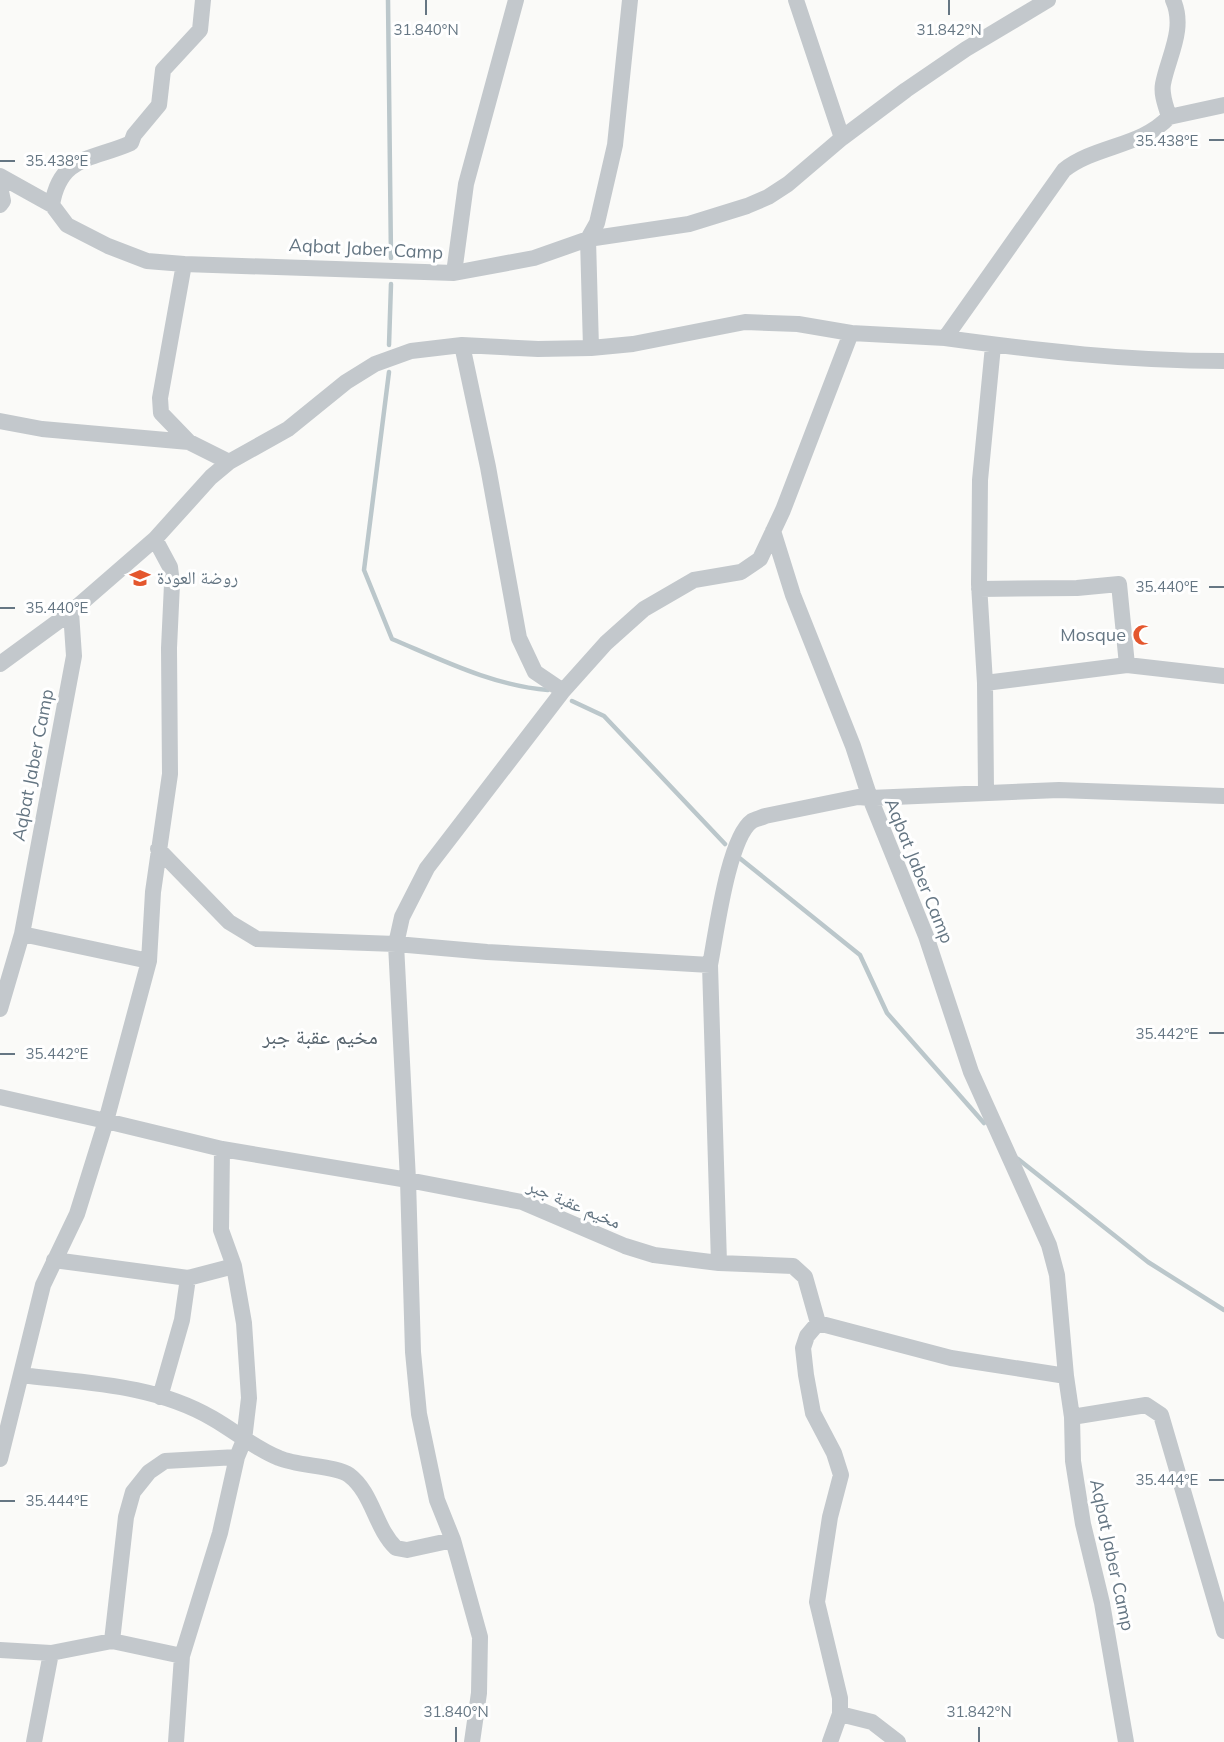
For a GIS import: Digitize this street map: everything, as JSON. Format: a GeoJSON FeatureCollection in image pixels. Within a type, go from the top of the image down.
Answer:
{"type":"FeatureCollection","features":[{"type":"Feature","properties":{"kind":"street"},"geometry":{"type":"LineString","coordinates":[[0,177],[52,205],[55,188],[66,171],[85,158],[131,143],[134,135],[159,105],[163,70],[200,30],[203,0]]}},
{"type":"Feature","properties":{"kind":"street"},"geometry":{"type":"LineString","coordinates":[[454,273],[466,184],[516,0]]}},
{"type":"Feature","properties":{"kind":"street"},"geometry":{"type":"LineString","coordinates":[[591,348],[588,239],[597,223],[615,145],[630,0]]}},
{"type":"Feature","properties":{"kind":"street"},"geometry":{"type":"LineString","coordinates":[[796,0],[842,138]]}},
{"type":"Feature","properties":{"kind":"street","name":"Aqbat Jaber Camp"},"geometry":{"type":"LineString","coordinates":[[52,205],[67,225],[108,246],[147,261],[454,273],[534,258],[588,239],[689,224],[747,207],[788,184],[842,138],[1029,5],[1048,0]]}},
{"type":"Feature","properties":{"kind":"street"},"geometry":{"type":"LineString","coordinates":[[1169,117],[1162,93],[1174,49],[1175,2]]}},
{"type":"Feature","properties":{"kind":"street"},"geometry":{"type":"LineString","coordinates":[[945,338],[1064,170],[1074,163],[1107,149],[1142,138],[1169,117],[1224,105]]}},
{"type":"Feature","properties":{"kind":"street"},"geometry":{"type":"LineString","coordinates":[[0,187],[3,201],[0,205]]}},
{"type":"Feature","properties":{"kind":"street"},"geometry":{"type":"LineString","coordinates":[[184,264],[160,398],[161,413],[189,442],[229,462]]}},
{"type":"Feature","properties":{"kind":"street"},"geometry":{"type":"LineString","coordinates":[[0,664],[71,612],[155,539],[194,495],[229,462],[288,429],[359,372],[411,351],[462,345],[538,349],[591,348],[633,344],[745,322],[798,324],[851,333],[945,338],[1094,357],[1224,361]]}},
{"type":"Feature","properties":{"kind":"street"},"geometry":{"type":"LineString","coordinates":[[472,1742],[479,1694],[480,1636],[453,1540],[437,1500],[414,1378],[408,1180],[396,944],[402,917],[427,868],[563,691],[606,643],[644,609],[694,580],[741,572],[760,559],[851,333]]}},
{"type":"Feature","properties":{"kind":"street"},"geometry":{"type":"LineString","coordinates":[[462,345],[488,467],[519,638],[535,672],[563,691]]}},
{"type":"Feature","properties":{"kind":"street"},"geometry":{"type":"LineString","coordinates":[[986,791],[985,683],[979,589],[980,480],[993,345]]}},
{"type":"Feature","properties":{"kind":"street"},"geometry":{"type":"LineString","coordinates":[[0,422],[42,429],[189,442]]}},
{"type":"Feature","properties":{"kind":"street"},"geometry":{"type":"LineString","coordinates":[[773,531],[789,582],[824,677],[853,746],[870,798],[986,791],[1059,790],[1224,796]]}},
{"type":"Feature","properties":{"kind":"street"},"geometry":{"type":"LineString","coordinates":[[0,1459],[36,1308],[54,1260],[78,1214],[106,1121],[149,961],[158,849],[171,774],[169,648],[172,584],[170,567],[155,539]]}},
{"type":"Feature","properties":{"kind":"street"},"geometry":{"type":"LineString","coordinates":[[753,564],[766,566],[789,582]]}},
{"type":"Feature","properties":{"kind":"street"},"geometry":{"type":"LineString","coordinates":[[979,589],[1077,588],[1119,584],[1127,665]]}},
{"type":"Feature","properties":{"kind":"street","name":"Aqbat Jaber Camp"},"geometry":{"type":"LineString","coordinates":[[0,1009],[22,933],[74,656],[71,612]]}},
{"type":"Feature","properties":{"kind":"street"},"geometry":{"type":"LineString","coordinates":[[985,683],[1127,665],[1224,676]]}},
{"type":"Feature","properties":{"kind":"street","name":"Aqbat Jaber Camp"},"geometry":{"type":"LineString","coordinates":[[710,965],[728,872],[745,830],[752,821],[765,816],[858,797],[870,798],[926,936],[971,1072],[1049,1245],[1057,1275],[1072,1418],[1073,1461],[1083,1524],[1102,1603],[1126,1742]]}},
{"type":"Feature","properties":{"kind":"street"},"geometry":{"type":"LineString","coordinates":[[158,849],[229,922],[247,935],[269,940],[396,944],[710,965],[719,1263]]}},
{"type":"Feature","properties":{"kind":"street"},"geometry":{"type":"LineString","coordinates":[[22,933],[149,961]]}},
{"type":"Feature","properties":{"kind":"street"},"geometry":{"type":"LineString","coordinates":[[0,1097],[106,1121]]}},
{"type":"Feature","properties":{"kind":"street","name":"مخيم عقبة جبر"},"geometry":{"type":"LineString","coordinates":[[106,1121],[222,1149],[408,1180],[522,1202],[625,1246],[654,1255],[719,1263],[793,1266],[805,1277],[818,1323]]}},
{"type":"Feature","properties":{"kind":"street"},"geometry":{"type":"LineString","coordinates":[[176,1742],[182,1656],[206,1587],[237,1458],[244,1440],[249,1398],[247,1354],[234,1266],[221,1230],[222,1149]]}},
{"type":"Feature","properties":{"kind":"street"},"geometry":{"type":"LineString","coordinates":[[54,1260],[188,1278],[234,1266]]}},
{"type":"Feature","properties":{"kind":"street"},"geometry":{"type":"LineString","coordinates":[[160,1396],[182,1320],[188,1278]]}},
{"type":"Feature","properties":{"kind":"street"},"geometry":{"type":"LineString","coordinates":[[830,1742],[840,1714],[840,1698],[817,1602],[830,1516],[841,1475],[834,1453],[813,1413],[803,1348],[807,1336],[818,1323],[951,1358],[1066,1376]]}},
{"type":"Feature","properties":{"kind":"street"},"geometry":{"type":"LineString","coordinates":[[21,1375],[130,1388],[160,1396],[212,1418],[244,1440],[297,1464],[347,1474],[363,1490],[385,1534],[396,1548],[407,1550],[453,1540]]}},
{"type":"Feature","properties":{"kind":"street"},"geometry":{"type":"LineString","coordinates":[[1072,1418],[1146,1405],[1161,1415],[1224,1631]]}},
{"type":"Feature","properties":{"kind":"street"},"geometry":{"type":"LineString","coordinates":[[112,1641],[126,1517],[133,1492],[149,1472],[165,1461],[237,1458]]}},
{"type":"Feature","properties":{"kind":"street"},"geometry":{"type":"LineString","coordinates":[[0,1650],[51,1653],[112,1641],[182,1656]]}},
{"type":"Feature","properties":{"kind":"street"},"geometry":{"type":"LineString","coordinates":[[34,1742],[51,1653]]}},
{"type":"Feature","properties":{"kind":"street"},"geometry":{"type":"LineString","coordinates":[[840,1714],[872,1722],[898,1742]]}},
{"type":"Feature","properties":{"kind":"waterway"},"geometry":{"type":"LineString","coordinates":[[388,0],[391,258]]}},
{"type":"Feature","properties":{"kind":"waterway"},"geometry":{"type":"LineString","coordinates":[[389,345],[391,284]]}},
{"type":"Feature","properties":{"kind":"waterway"},"geometry":{"type":"LineString","coordinates":[[389,372],[364,570],[392,639],[488,678],[528,688],[548,690]]}},
{"type":"Feature","properties":{"kind":"waterway"},"geometry":{"type":"LineString","coordinates":[[572,701],[604,716],[725,844]]}},
{"type":"Feature","properties":{"kind":"waterway"},"geometry":{"type":"LineString","coordinates":[[737,856],[860,955],[887,1013],[984,1123]]}},
{"type":"Feature","properties":{"kind":"waterway"},"geometry":{"type":"LineString","coordinates":[[1018,1159],[1148,1262],[1224,1310]]}},
{"type":"Feature","properties":{"kind":"place","name":"روضة العودة"},"geometry":{"type":"Point","coordinates":[140,578]}},
{"type":"Feature","properties":{"kind":"place","name":"Mosque"},"geometry":{"type":"Point","coordinates":[1143,635]}},
{"type":"Feature","properties":{"kind":"district","name":"مخيم عقبة جبر"},"geometry":{"type":"Point","coordinates":[320,1037]}}]}
